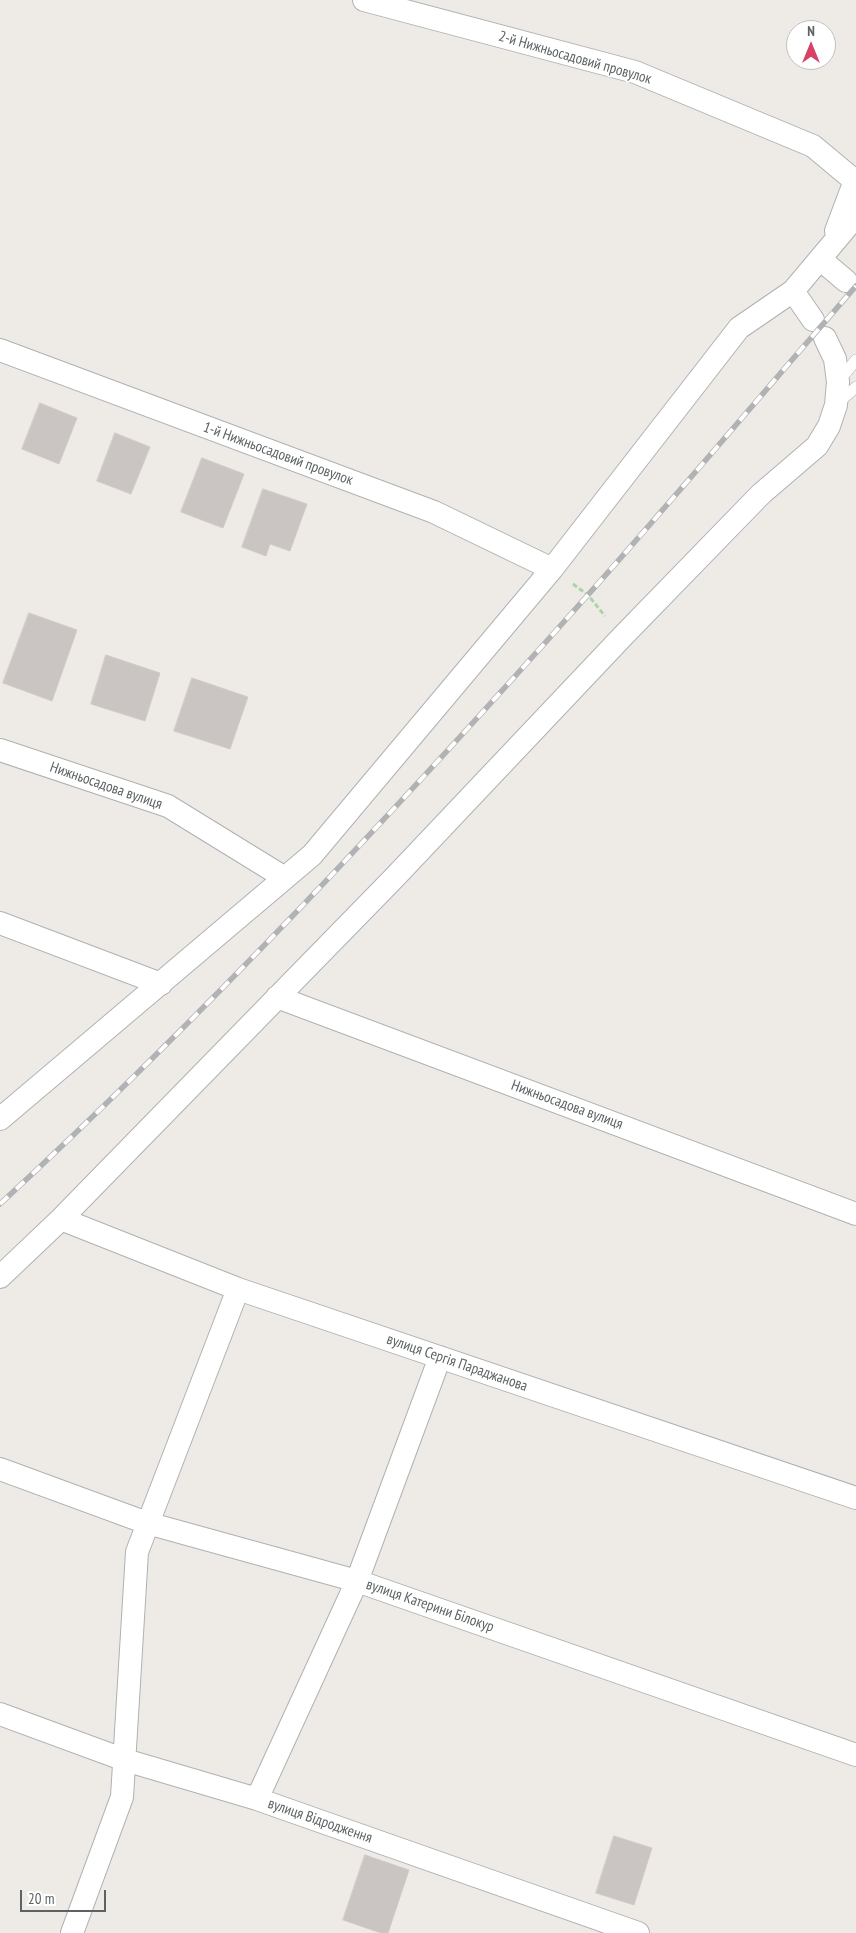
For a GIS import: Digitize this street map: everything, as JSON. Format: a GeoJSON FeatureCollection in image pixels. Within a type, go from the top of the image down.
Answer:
{"type":"FeatureCollection","features":[{"type":"Feature","properties":{"kind":"street","name":"2-й Нижньосадовий провулок"},"geometry":{"type":"LineString","coordinates":[[378,2],[635,72],[813,146],[856,180]]}},
{"type":"Feature","properties":{"kind":"street"},"geometry":{"type":"LineString","coordinates":[[825,253],[856,180]]}},
{"type":"Feature","properties":{"kind":"street"},"geometry":{"type":"LineString","coordinates":[[0,1119],[312,855],[552,569],[739,328],[793,291],[856,216]]}},
{"type":"Feature","properties":{"kind":"street"},"geometry":{"type":"LineString","coordinates":[[825,253],[846,281]]}},
{"type":"Feature","properties":{"kind":"street"},"geometry":{"type":"LineString","coordinates":[[793,291],[813,320]]}},
{"type":"Feature","properties":{"kind":"street"},"geometry":{"type":"LineString","coordinates":[[0,1277],[61,1219],[394,878],[622,637],[762,494],[817,446],[829,426],[836,405],[847,384],[825,338]]}},
{"type":"Feature","properties":{"kind":"street","name":"1-й Нижньосадовий провулок"},"geometry":{"type":"LineString","coordinates":[[0,350],[434,512],[552,569]]}},
{"type":"Feature","properties":{"kind":"street","name":"Нижньосадова вулиця"},"geometry":{"type":"LineString","coordinates":[[0,750],[168,806],[285,878]]}},
{"type":"Feature","properties":{"kind":"street"},"geometry":{"type":"LineString","coordinates":[[0,923],[161,984]]}},
{"type":"Feature","properties":{"kind":"street","name":"Нижньосадова вулиця"},"geometry":{"type":"LineString","coordinates":[[277,997],[856,1214]]}},
{"type":"Feature","properties":{"kind":"street","name":"вулиця Сергія Параджанова"},"geometry":{"type":"LineString","coordinates":[[61,1219],[238,1289],[856,1498]]}},
{"type":"Feature","properties":{"kind":"street"},"geometry":{"type":"LineString","coordinates":[[72,1933],[122,1797],[137,1552],[238,1289]]}},
{"type":"Feature","properties":{"kind":"street"},"geometry":{"type":"LineString","coordinates":[[257,1799],[357,1581],[440,1357]]}},
{"type":"Feature","properties":{"kind":"street","name":"вулиця Катерини Білокур"},"geometry":{"type":"LineString","coordinates":[[0,1469],[147,1523],[357,1581],[856,1755]]}},
{"type":"Feature","properties":{"kind":"street","name":"вулиця Відродження"},"geometry":{"type":"LineString","coordinates":[[0,1714],[125,1760],[257,1799],[638,1933]]}},
{"type":"Feature","properties":{"kind":"lane"},"geometry":{"type":"LineString","coordinates":[[847,384],[856,360]]}},
{"type":"Feature","properties":{"kind":"path"},"geometry":{"type":"LineString","coordinates":[[552,569],[588,595],[622,637]]}},
{"type":"Feature","properties":{"kind":"building"},"geometry":{"type":"Polygon","coordinates":[[[40,403],[77,418],[59,464],[22,449],[40,403]]]}},
{"type":"Feature","properties":{"kind":"building"},"geometry":{"type":"Polygon","coordinates":[[[115,433],[150,447],[131,494],[97,481],[115,433]]]}},
{"type":"Feature","properties":{"kind":"building"},"geometry":{"type":"Polygon","coordinates":[[[202,458],[244,474],[223,528],[181,512],[202,458]]]}},
{"type":"Feature","properties":{"kind":"building"},"geometry":{"type":"Polygon","coordinates":[[[263,489],[307,504],[290,551],[270,544],[266,556],[242,547],[263,489]]]}},
{"type":"Feature","properties":{"kind":"building"},"geometry":{"type":"Polygon","coordinates":[[[29,613],[77,630],[52,701],[3,683],[29,613]]]}},
{"type":"Feature","properties":{"kind":"building"},"geometry":{"type":"Polygon","coordinates":[[[106,655],[160,673],[145,721],[91,704],[106,655]]]}},
{"type":"Feature","properties":{"kind":"building"},"geometry":{"type":"Polygon","coordinates":[[[192,678],[248,697],[230,749],[174,731],[192,678]]]}},
{"type":"Feature","properties":{"kind":"building"},"geometry":{"type":"Polygon","coordinates":[[[614,1836],[652,1848],[634,1905],[596,1893],[614,1836]]]}},
{"type":"Feature","properties":{"kind":"building"},"geometry":{"type":"Polygon","coordinates":[[[365,1855],[409,1870],[388,1933],[381,1933],[343,1920],[365,1855]]]}},
{"type":"Feature","properties":{"kind":"railway"},"geometry":{"type":"LineString","coordinates":[[0,1204],[153,1058],[301,907],[446,753],[655,519],[856,286]]}}]}
